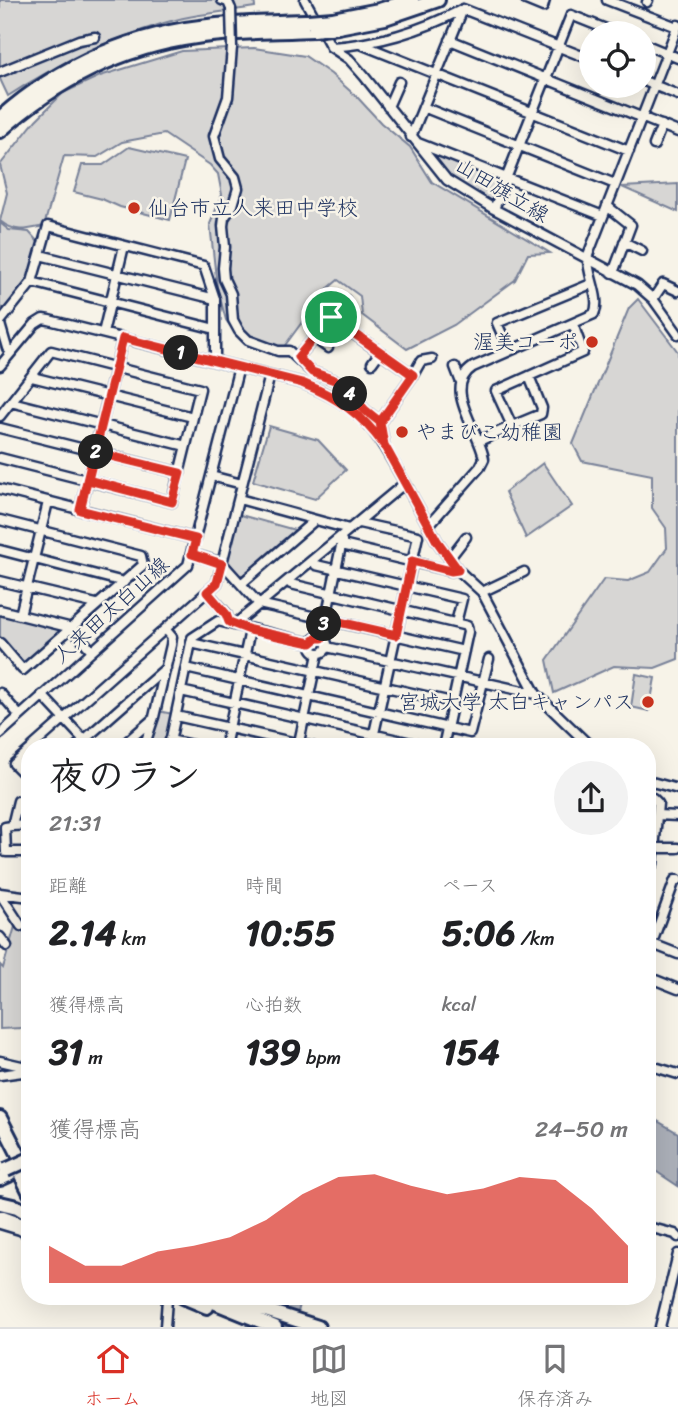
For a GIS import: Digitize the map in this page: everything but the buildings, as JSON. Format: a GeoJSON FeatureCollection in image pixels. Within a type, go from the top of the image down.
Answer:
{"type":"FeatureCollection","features":[{"type":"Feature","properties":{"kind":"highway"},"geometry":{"type":"LineString","coordinates":[[335,23],[412,0]]}},
{"type":"Feature","properties":{"kind":"highway"},"geometry":{"type":"LineString","coordinates":[[0,131],[29,106],[65,82],[105,62],[147,47],[217,34],[385,18],[438,0]]}},
{"type":"Feature","properties":{"kind":"highway"},"geometry":{"type":"LineString","coordinates":[[0,118],[45,83],[120,46],[190,28],[311,25]]}},
{"type":"Feature","properties":{"kind":"highway"},"geometry":{"type":"LineString","coordinates":[[2,1127],[21,1151]]}},
{"type":"Feature","properties":{"kind":"highway"},"geometry":{"type":"LineString","coordinates":[[2,1127],[21,1161]]}},
{"type":"Feature","properties":{"kind":"highway"},"geometry":{"type":"LineString","coordinates":[[2,1127],[21,1172]]}},
{"type":"Feature","properties":{"kind":"highway"},"geometry":{"type":"LineString","coordinates":[[4,1174],[21,1166]]}},
{"type":"Feature","properties":{"kind":"highway"},"geometry":{"type":"LineString","coordinates":[[0,1203],[21,1210]]}},
{"type":"Feature","properties":{"kind":"highway"},"geometry":{"type":"LineString","coordinates":[[0,1210],[21,1216]]}},
{"type":"Feature","properties":{"kind":"highway"},"geometry":{"type":"LineString","coordinates":[[0,1221],[21,1226]]}},
{"type":"Feature","properties":{"kind":"highway"},"geometry":{"type":"LineString","coordinates":[[224,1305],[256,1327]]}},
{"type":"Feature","properties":{"kind":"highway"},"geometry":{"type":"LineString","coordinates":[[224,1305],[275,1327]]}},
{"type":"Feature","properties":{"kind":"highway"},"geometry":{"type":"LineString","coordinates":[[224,1305],[319,1327]]}},
{"type":"Feature","properties":{"kind":"highway"},"geometry":{"type":"LineString","coordinates":[[265,1305],[319,1327]]}},
{"type":"Feature","properties":{"kind":"street"},"geometry":{"type":"LineString","coordinates":[[222,0],[228,2],[231,9],[232,47],[228,97],[214,136],[220,159],[235,177],[238,188],[223,226],[223,271],[231,294],[233,320],[248,340],[278,351],[289,351],[312,372],[340,382],[365,410],[380,422],[384,445]]}},
{"type":"Feature","properties":{"kind":"street"},"geometry":{"type":"LineString","coordinates":[[305,0],[331,47],[363,45],[404,34],[438,22],[463,9],[579,55]]}},
{"type":"Feature","properties":{"kind":"street"},"geometry":{"type":"LineString","coordinates":[[526,0],[543,7],[545,0]]}},
{"type":"Feature","properties":{"kind":"street"},"geometry":{"type":"LineString","coordinates":[[607,0],[678,26],[656,84]]}},
{"type":"Feature","properties":{"kind":"street"},"geometry":{"type":"LineString","coordinates":[[463,9],[423,107],[413,139],[603,216]]}},
{"type":"Feature","properties":{"kind":"street"},"geometry":{"type":"LineString","coordinates":[[494,209],[571,15],[586,21]]}},
{"type":"Feature","properties":{"kind":"street"},"geometry":{"type":"LineString","coordinates":[[0,72],[79,40],[95,37]]}},
{"type":"Feature","properties":{"kind":"street"},"geometry":{"type":"LineString","coordinates":[[450,40],[678,132]]}},
{"type":"Feature","properties":{"kind":"street"},"geometry":{"type":"LineString","coordinates":[[363,45],[629,151]]}},
{"type":"Feature","properties":{"kind":"street","name":"山田旗立線"},"geometry":{"type":"LineString","coordinates":[[331,47],[349,59],[447,180],[494,209],[637,285],[653,299],[678,334]]}},
{"type":"Feature","properties":{"kind":"street"},"geometry":{"type":"LineString","coordinates":[[656,49],[678,58]]}},
{"type":"Feature","properties":{"kind":"street"},"geometry":{"type":"LineString","coordinates":[[388,107],[399,82]]}},
{"type":"Feature","properties":{"kind":"street"},"geometry":{"type":"LineString","coordinates":[[656,86],[678,95]]}},
{"type":"Feature","properties":{"kind":"street"},"geometry":{"type":"LineString","coordinates":[[460,380],[472,367],[594,314],[597,308],[587,259],[650,98]]}},
{"type":"Feature","properties":{"kind":"street"},"geometry":{"type":"LineString","coordinates":[[423,107],[615,184]]}},
{"type":"Feature","properties":{"kind":"street"},"geometry":{"type":"LineString","coordinates":[[654,145],[662,125]]}},
{"type":"Feature","properties":{"kind":"street"},"geometry":{"type":"LineString","coordinates":[[607,206],[631,225],[613,272]]}},
{"type":"Feature","properties":{"kind":"street"},"geometry":{"type":"LineString","coordinates":[[11,352],[6,348],[0,323],[32,282],[48,226],[204,266],[215,299],[215,361]]}},
{"type":"Feature","properties":{"kind":"street"},"geometry":{"type":"LineString","coordinates":[[624,242],[642,251]]}},
{"type":"Feature","properties":{"kind":"street"},"geometry":{"type":"LineString","coordinates":[[103,333],[124,246]]}},
{"type":"Feature","properties":{"kind":"street"},"geometry":{"type":"LineString","coordinates":[[40,255],[215,299]]}},
{"type":"Feature","properties":{"kind":"street"},"geometry":{"type":"LineString","coordinates":[[32,282],[215,329]]}},
{"type":"Feature","properties":{"kind":"street"},"geometry":{"type":"LineString","coordinates":[[509,349],[497,323],[591,284]]}},
{"type":"Feature","properties":{"kind":"street"},"geometry":{"type":"LineString","coordinates":[[653,299],[663,284],[678,291]]}},
{"type":"Feature","properties":{"kind":"street"},"geometry":{"type":"LineString","coordinates":[[298,357],[345,300]]}},
{"type":"Feature","properties":{"kind":"street"},"geometry":{"type":"LineString","coordinates":[[331,317],[413,375]]}},
{"type":"Feature","properties":{"kind":"street"},"geometry":{"type":"LineString","coordinates":[[0,366],[34,324],[43,319],[302,383],[351,408],[373,429],[384,445],[449,559],[482,593],[536,694],[582,738]]}},
{"type":"Feature","properties":{"kind":"street"},"geometry":{"type":"LineString","coordinates":[[512,426],[496,391],[583,352],[573,324]]}},
{"type":"Feature","properties":{"kind":"street"},"geometry":{"type":"LineString","coordinates":[[80,510],[123,338]]}},
{"type":"Feature","properties":{"kind":"street"},"geometry":{"type":"LineString","coordinates":[[314,338],[328,348]]}},
{"type":"Feature","properties":{"kind":"street"},"geometry":{"type":"LineString","coordinates":[[0,415],[51,351],[200,389],[172,502],[0,458]]}},
{"type":"Feature","properties":{"kind":"street"},"geometry":{"type":"LineString","coordinates":[[372,363],[380,352]]}},
{"type":"Feature","properties":{"kind":"street"},"geometry":{"type":"LineString","coordinates":[[380,422],[421,361],[432,359]]}},
{"type":"Feature","properties":{"kind":"street"},"geometry":{"type":"LineString","coordinates":[[428,526],[484,459],[459,394],[460,380],[454,367]]}},
{"type":"Feature","properties":{"kind":"street","name":"人来田太白山線"},"geometry":{"type":"LineString","coordinates":[[0,734],[188,565],[239,368]]}},
{"type":"Feature","properties":{"kind":"street"},"geometry":{"type":"LineString","coordinates":[[42,738],[217,583],[270,375]]}},
{"type":"Feature","properties":{"kind":"street"},"geometry":{"type":"LineString","coordinates":[[479,441],[541,414],[542,408],[529,376]]}},
{"type":"Feature","properties":{"kind":"street"},"geometry":{"type":"LineString","coordinates":[[32,377],[193,417]]}},
{"type":"Feature","properties":{"kind":"street"},"geometry":{"type":"LineString","coordinates":[[11,402],[186,446]]}},
{"type":"Feature","properties":{"kind":"street"},"geometry":{"type":"LineString","coordinates":[[0,428],[180,473]]}},
{"type":"Feature","properties":{"kind":"street"},"geometry":{"type":"LineString","coordinates":[[211,476],[242,484]]}},
{"type":"Feature","properties":{"kind":"street"},"geometry":{"type":"LineString","coordinates":[[231,623],[259,604],[405,483]]}},
{"type":"Feature","properties":{"kind":"street"},"geometry":{"type":"LineString","coordinates":[[0,489],[196,539]]}},
{"type":"Feature","properties":{"kind":"street"},"geometry":{"type":"LineString","coordinates":[[239,499],[347,531]]}},
{"type":"Feature","properties":{"kind":"street"},"geometry":{"type":"LineString","coordinates":[[20,615],[48,502]]}},
{"type":"Feature","properties":{"kind":"street"},"geometry":{"type":"LineString","coordinates":[[0,520],[141,556],[143,565],[23,670],[0,643]]}},
{"type":"Feature","properties":{"kind":"street"},"geometry":{"type":"LineString","coordinates":[[242,584],[316,520]]}},
{"type":"Feature","properties":{"kind":"street"},"geometry":{"type":"LineString","coordinates":[[359,523],[418,536],[373,738]]}},
{"type":"Feature","properties":{"kind":"street"},"geometry":{"type":"LineString","coordinates":[[322,638],[347,531]]}},
{"type":"Feature","properties":{"kind":"street"},"geometry":{"type":"LineString","coordinates":[[449,559],[466,537]]}},
{"type":"Feature","properties":{"kind":"street"},"geometry":{"type":"LineString","coordinates":[[342,545],[451,571],[458,570]]}},
{"type":"Feature","properties":{"kind":"street"},"geometry":{"type":"LineString","coordinates":[[0,550],[124,582]]}},
{"type":"Feature","properties":{"kind":"street"},"geometry":{"type":"LineString","coordinates":[[192,554],[222,564],[259,604],[464,651]]}},
{"type":"Feature","properties":{"kind":"street"},"geometry":{"type":"LineString","coordinates":[[316,565],[461,599],[456,623]]}},
{"type":"Feature","properties":{"kind":"street"},"geometry":{"type":"LineString","coordinates":[[482,593],[524,572]]}},
{"type":"Feature","properties":{"kind":"street"},"geometry":{"type":"LineString","coordinates":[[0,581],[96,604]]}},
{"type":"Feature","properties":{"kind":"street"},"geometry":{"type":"LineString","coordinates":[[291,584],[467,625],[468,632],[445,738]]}},
{"type":"Feature","properties":{"kind":"street"},"geometry":{"type":"LineString","coordinates":[[207,592],[231,623]]}},
{"type":"Feature","properties":{"kind":"street"},"geometry":{"type":"LineString","coordinates":[[0,610],[72,628],[92,651]]}},
{"type":"Feature","properties":{"kind":"street"},"geometry":{"type":"LineString","coordinates":[[171,738],[192,638],[218,621],[311,643]]}},
{"type":"Feature","properties":{"kind":"street"},"geometry":{"type":"LineString","coordinates":[[147,738],[155,717],[172,637],[166,630]]}},
{"type":"Feature","properties":{"kind":"street"},"geometry":{"type":"LineString","coordinates":[[227,738],[250,630]]}},
{"type":"Feature","properties":{"kind":"street"},"geometry":{"type":"LineString","coordinates":[[311,643],[317,638],[326,640],[325,652],[318,654]]}},
{"type":"Feature","properties":{"kind":"street"},"geometry":{"type":"LineString","coordinates":[[191,643],[452,702]]}},
{"type":"Feature","properties":{"kind":"street"},"geometry":{"type":"LineString","coordinates":[[311,643],[311,649],[318,654]]}},
{"type":"Feature","properties":{"kind":"street"},"geometry":{"type":"LineString","coordinates":[[327,647],[536,694]]}},
{"type":"Feature","properties":{"kind":"street"},"geometry":{"type":"LineString","coordinates":[[299,738],[318,654]]}},
{"type":"Feature","properties":{"kind":"street"},"geometry":{"type":"LineString","coordinates":[[186,668],[470,733],[489,659]]}},
{"type":"Feature","properties":{"kind":"street"},"geometry":{"type":"LineString","coordinates":[[86,738],[166,668]]}},
{"type":"Feature","properties":{"kind":"street"},"geometry":{"type":"LineString","coordinates":[[181,691],[391,738]]}},
{"type":"Feature","properties":{"kind":"street"},"geometry":{"type":"LineString","coordinates":[[0,693],[20,716]]}},
{"type":"Feature","properties":{"kind":"street"},"geometry":{"type":"LineString","coordinates":[[42,695],[82,738]]}},
{"type":"Feature","properties":{"kind":"street"},"geometry":{"type":"LineString","coordinates":[[176,716],[267,738]]}},
{"type":"Feature","properties":{"kind":"street"},"geometry":{"type":"LineString","coordinates":[[131,738],[155,717]]}},
{"type":"Feature","properties":{"kind":"street"},"geometry":{"type":"LineString","coordinates":[[21,757],[14,764],[21,771]]}},
{"type":"Feature","properties":{"kind":"street"},"geometry":{"type":"LineString","coordinates":[[656,782],[678,789]]}},
{"type":"Feature","properties":{"kind":"street"},"geometry":{"type":"LineString","coordinates":[[12,825],[18,801],[21,801]]}},
{"type":"Feature","properties":{"kind":"street"},"geometry":{"type":"LineString","coordinates":[[656,801],[656,826]]}},
{"type":"Feature","properties":{"kind":"street"},"geometry":{"type":"LineString","coordinates":[[657,815],[678,816]]}},
{"type":"Feature","properties":{"kind":"street"},"geometry":{"type":"LineString","coordinates":[[21,825],[5,827],[6,852],[21,852]]}},
{"type":"Feature","properties":{"kind":"street"},"geometry":{"type":"LineString","coordinates":[[656,848],[678,848]]}},
{"type":"Feature","properties":{"kind":"street"},"geometry":{"type":"LineString","coordinates":[[656,928],[675,880],[678,880]]}},
{"type":"Feature","properties":{"kind":"street"},"geometry":{"type":"LineString","coordinates":[[0,894],[21,896]]}},
{"type":"Feature","properties":{"kind":"street"},"geometry":{"type":"LineString","coordinates":[[0,894],[21,926]]}},
{"type":"Feature","properties":{"kind":"street"},"geometry":{"type":"LineString","coordinates":[[0,937],[7,947]]}},
{"type":"Feature","properties":{"kind":"street"},"geometry":{"type":"LineString","coordinates":[[656,945],[678,954]]}},
{"type":"Feature","properties":{"kind":"street"},"geometry":{"type":"LineString","coordinates":[[656,980],[676,989],[678,977]]}},
{"type":"Feature","properties":{"kind":"street"},"geometry":{"type":"LineString","coordinates":[[0,1061],[21,1067]]}},
{"type":"Feature","properties":{"kind":"street"},"geometry":{"type":"LineString","coordinates":[[0,1067],[21,1069]]}},
{"type":"Feature","properties":{"kind":"street"},"geometry":{"type":"LineString","coordinates":[[656,1067],[678,1074]]}},
{"type":"Feature","properties":{"kind":"street"},"geometry":{"type":"LineString","coordinates":[[0,1075],[21,1072]]}},
{"type":"Feature","properties":{"kind":"street"},"geometry":{"type":"LineString","coordinates":[[0,1221],[21,1232]]}},
{"type":"Feature","properties":{"kind":"street"},"geometry":{"type":"LineString","coordinates":[[656,1229],[678,1237]]}},
{"type":"Feature","properties":{"kind":"street"},"geometry":{"type":"LineString","coordinates":[[660,1327],[678,1254]]}},
{"type":"Feature","properties":{"kind":"street"},"geometry":{"type":"LineString","coordinates":[[165,1327],[166,1305]]}},
{"type":"Feature","properties":{"kind":"shaded area"},"geometry":{"type":"Polygon","coordinates":[[[0,0],[254,0],[255,7],[186,17],[144,30],[64,63],[8,96],[0,79],[0,0]]]}},
{"type":"Feature","properties":{"kind":"shaded area"},"geometry":{"type":"Polygon","coordinates":[[[254,48],[305,56],[331,74],[410,147],[432,182],[550,253],[528,254],[515,280],[454,325],[407,349],[362,315],[360,296],[338,280],[325,291],[283,348],[261,347],[239,338],[226,320],[217,287],[210,224],[222,195],[218,174],[210,165],[164,134],[122,142],[97,157],[64,156],[44,226],[21,230],[0,221],[7,193],[0,165],[36,120],[63,93],[100,76],[182,51],[254,48]]]}},
{"type":"Feature","properties":{"kind":"shaded area"},"geometry":{"type":"Polygon","coordinates":[[[129,147],[185,160],[170,220],[74,192],[82,165],[103,165],[129,147]]]}},
{"type":"Feature","properties":{"kind":"shaded area"},"geometry":{"type":"Polygon","coordinates":[[[424,148],[501,178],[494,202],[490,203],[452,181],[424,148]]]}},
{"type":"Feature","properties":{"kind":"shaded area"},"geometry":{"type":"Polygon","coordinates":[[[678,184],[678,212],[622,187],[678,184]]]}},
{"type":"Feature","properties":{"kind":"shaded area"},"geometry":{"type":"Polygon","coordinates":[[[0,223],[9,230],[29,232],[39,243],[32,270],[6,309],[0,307],[0,223]]]}},
{"type":"Feature","properties":{"kind":"shaded area"},"geometry":{"type":"Polygon","coordinates":[[[638,299],[678,352],[678,659],[655,668],[614,666],[554,693],[547,660],[604,579],[628,581],[650,572],[667,548],[666,528],[652,508],[652,475],[582,461],[573,444],[629,308],[638,299]]]}},
{"type":"Feature","properties":{"kind":"shaded area"},"geometry":{"type":"Polygon","coordinates":[[[269,426],[318,440],[346,470],[315,499],[253,481],[269,426]]]}},
{"type":"Feature","properties":{"kind":"shaded area"},"geometry":{"type":"Polygon","coordinates":[[[543,463],[572,506],[526,538],[505,492],[543,463]]]}},
{"type":"Feature","properties":{"kind":"shaded area"},"geometry":{"type":"Polygon","coordinates":[[[237,514],[295,530],[295,533],[243,575],[238,575],[226,558],[237,514]]]}},
{"type":"Feature","properties":{"kind":"shaded area"},"geometry":{"type":"Polygon","coordinates":[[[0,613],[64,629],[23,664],[0,639],[0,613]]]}},
{"type":"Feature","properties":{"kind":"shaded area"},"geometry":{"type":"Polygon","coordinates":[[[636,674],[655,678],[649,711],[631,707],[636,674]]]}},
{"type":"Feature","properties":{"kind":"shaded area"},"geometry":{"type":"Polygon","coordinates":[[[158,711],[173,714],[167,738],[151,738],[158,711]]]}},
{"type":"Feature","properties":{"kind":"shaded area"},"geometry":{"type":"Polygon","coordinates":[[[16,923],[21,924],[21,1028],[0,1029],[0,965],[3,968],[16,923]]]}},
{"type":"Feature","properties":{"kind":"shaded area"},"geometry":{"type":"Polygon","coordinates":[[[656,1120],[678,1133],[678,1186],[656,1171],[656,1120]]]}},
{"type":"Feature","properties":{"kind":"shaded area"},"geometry":{"type":"Polygon","coordinates":[[[253,1305],[300,1305],[294,1327],[246,1327],[253,1305]]]}},
{"type":"Feature","properties":{"kind":"place","name":"仙台市立人来田中学校"},"geometry":{"type":"Point","coordinates":[134,208]}},
{"type":"Feature","properties":{"kind":"place","name":"渥美コーポ"},"geometry":{"type":"Point","coordinates":[592,342]}},
{"type":"Feature","properties":{"kind":"place","name":"やまびこ幼稚園"},"geometry":{"type":"Point","coordinates":[402,432]}},
{"type":"Feature","properties":{"kind":"place","name":"宮城大学 太白キャンパス"},"geometry":{"type":"Point","coordinates":[648,702]}},
{"type":"Feature","properties":{"kind":"route"},"geometry":{"type":"LineString","coordinates":[[331,317],[298,357],[312,372],[340,382],[365,410],[380,422],[384,445],[437,541],[458,570],[451,571],[412,561],[396,635],[326,619],[322,638],[314,639],[311,643],[250,630],[229,622],[226,614],[207,592],[217,583],[222,564],[192,554],[196,539],[80,510],[94,452],[180,473],[172,502],[88,480],[123,338],[302,383],[351,408],[373,429],[384,445],[380,422],[413,375],[331,317]]}}]}
